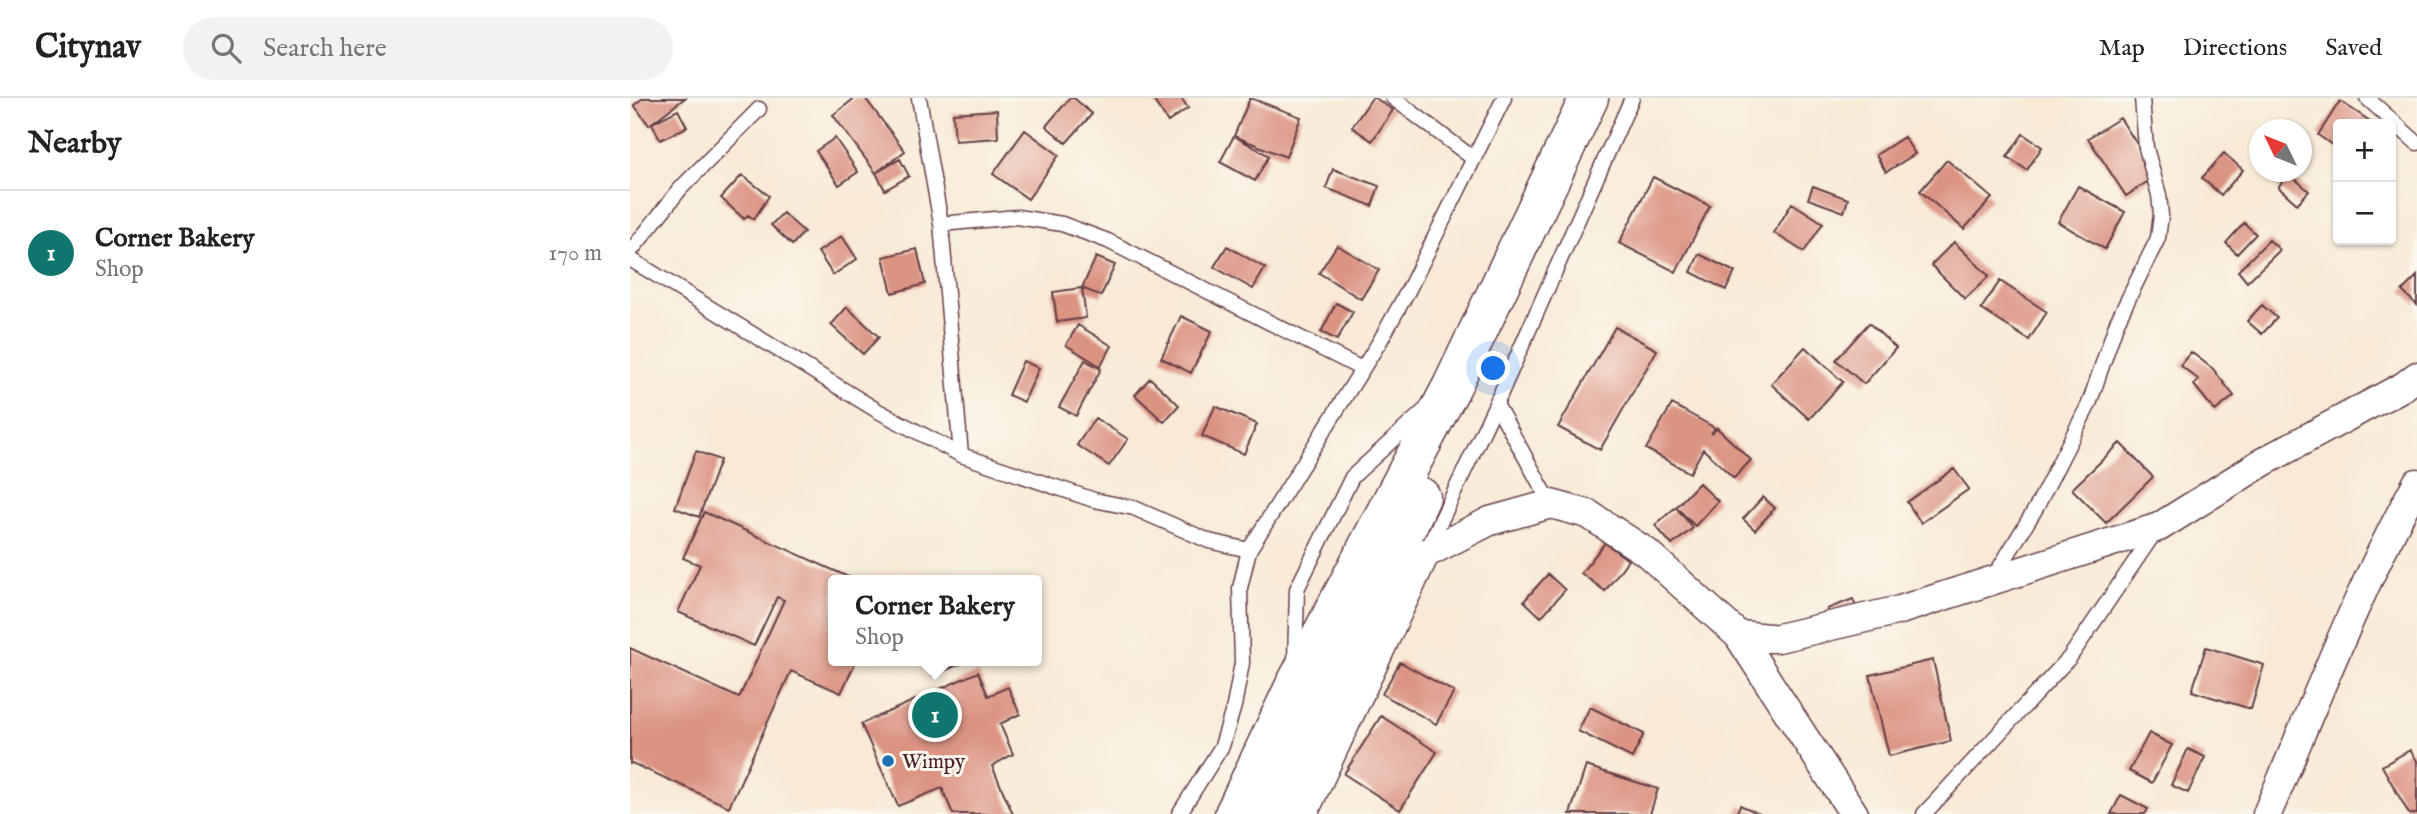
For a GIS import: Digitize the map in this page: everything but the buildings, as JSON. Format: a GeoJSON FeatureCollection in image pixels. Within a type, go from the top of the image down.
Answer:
{"type":"FeatureCollection","features":[{"type":"Feature","properties":{"kind":"highway"},"geometry":{"type":"LineString","coordinates":[[1234,814],[1294,687],[1452,386],[1589,98]]}},
{"type":"Feature","properties":{"kind":"highway"},"geometry":{"type":"LineString","coordinates":[[1273,814],[1450,436],[1452,386]]}},
{"type":"Feature","properties":{"kind":"street"},"geometry":{"type":"LineString","coordinates":[[1738,635],[1762,639],[1819,630],[1900,610],[2159,527],[2263,462],[2404,386],[2417,376]]}},
{"type":"Feature","properties":{"kind":"street"},"geometry":{"type":"LineString","coordinates":[[2267,814],[2339,640],[2417,483]]}},
{"type":"Feature","properties":{"kind":"street"},"geometry":{"type":"LineString","coordinates":[[1303,814],[1425,554],[1490,521],[1551,504],[1587,514],[1646,552],[1738,635],[1854,814]]}},
{"type":"Feature","properties":{"kind":"lane"},"geometry":{"type":"LineString","coordinates":[[919,98],[941,224],[961,454]]}},
{"type":"Feature","properties":{"kind":"lane"},"geometry":{"type":"LineString","coordinates":[[1393,98],[1474,159]]}},
{"type":"Feature","properties":{"kind":"lane"},"geometry":{"type":"LineString","coordinates":[[1179,814],[1222,746],[1234,706],[1242,663],[1240,588],[1249,550],[1409,289],[1504,98]]}},
{"type":"Feature","properties":{"kind":"lane"},"geometry":{"type":"LineString","coordinates":[[1425,554],[1496,404],[1632,98]]}},
{"type":"Feature","properties":{"kind":"lane"},"geometry":{"type":"LineString","coordinates":[[1992,581],[2036,508],[2089,404],[2118,321],[2158,238],[2161,215],[2147,148],[2142,98]]}},
{"type":"Feature","properties":{"kind":"lane"},"geometry":{"type":"LineString","coordinates":[[2367,98],[2417,143]]}},
{"type":"Feature","properties":{"kind":"lane"},"geometry":{"type":"LineString","coordinates":[[630,252],[681,188],[759,109]]}},
{"type":"Feature","properties":{"kind":"lane"},"geometry":{"type":"LineString","coordinates":[[941,224],[1017,217],[1062,224],[1108,241],[1362,369]]}},
{"type":"Feature","properties":{"kind":"lane"},"geometry":{"type":"LineString","coordinates":[[630,259],[877,411],[961,454],[1094,500],[1134,508],[1209,541],[1249,550]]}},
{"type":"Feature","properties":{"kind":"lane"},"geometry":{"type":"LineString","coordinates":[[1496,404],[1551,504]]}},
{"type":"Feature","properties":{"kind":"lane"},"geometry":{"type":"LineString","coordinates":[[1924,814],[2070,657],[2159,527]]}},
{"type":"Feature","properties":{"kind":"place","name":"Corner Bakery"},"geometry":{"type":"Point","coordinates":[935,715]}},
{"type":"Feature","properties":{"kind":"place","name":"Wimpy"},"geometry":{"type":"Point","coordinates":[888,761]}}]}
